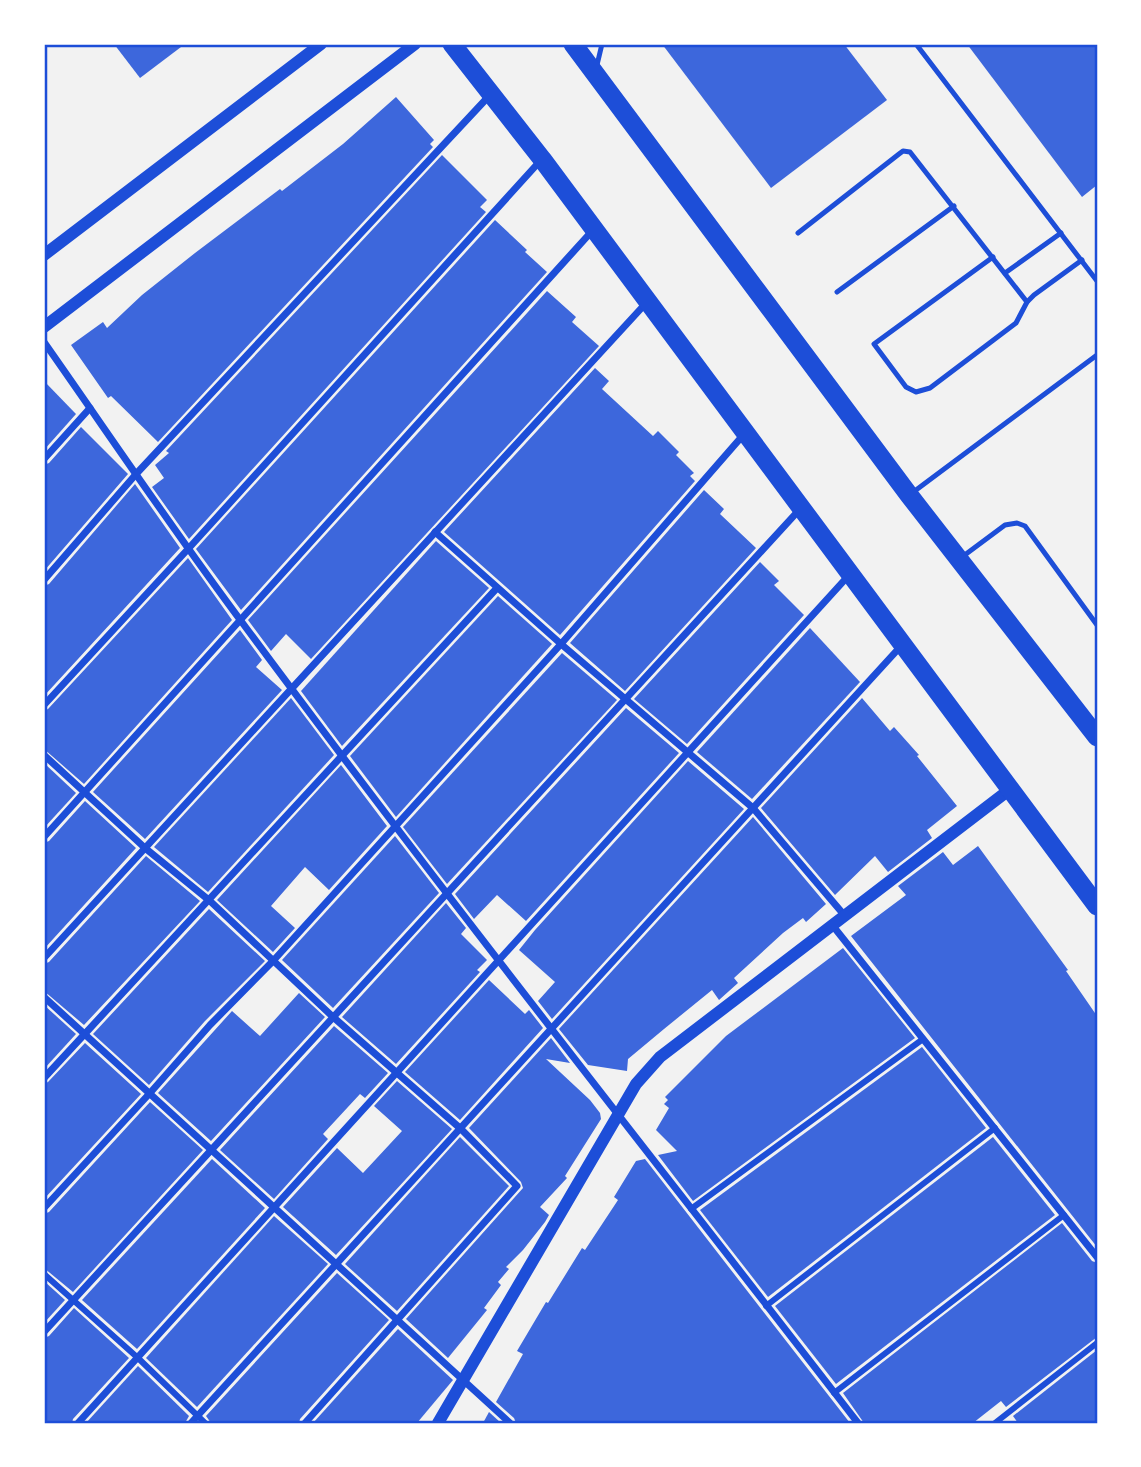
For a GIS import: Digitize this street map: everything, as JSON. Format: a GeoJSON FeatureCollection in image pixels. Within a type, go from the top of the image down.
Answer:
{"type":"FeatureCollection","features":[{"type":"Feature","properties":{"kind":"highway"},"geometry":{"type":"LineString","coordinates":[[452,44],[542,159],[1097,906]]}},
{"type":"Feature","properties":{"kind":"highway"},"geometry":{"type":"LineString","coordinates":[[573,44],[909,495],[1097,737]]}},
{"type":"Feature","properties":{"kind":"street"},"geometry":{"type":"LineString","coordinates":[[44,255],[321,44]]}},
{"type":"Feature","properties":{"kind":"street"},"geometry":{"type":"LineString","coordinates":[[44,327],[415,44]]}},
{"type":"Feature","properties":{"kind":"street"},"geometry":{"type":"LineString","coordinates":[[44,580],[137,473],[491,94]]}},
{"type":"Feature","properties":{"kind":"street"},"geometry":{"type":"LineString","coordinates":[[44,705],[542,159]]}},
{"type":"Feature","properties":{"kind":"street"},"geometry":{"type":"LineString","coordinates":[[44,837],[594,229]]}},
{"type":"Feature","properties":{"kind":"street"},"geometry":{"type":"LineString","coordinates":[[44,958],[647,301]]}},
{"type":"Feature","properties":{"kind":"street"},"geometry":{"type":"LineString","coordinates":[[44,342],[241,621],[341,756],[858,1423]]}},
{"type":"Feature","properties":{"kind":"street"},"geometry":{"type":"LineString","coordinates":[[44,459],[90,408]]}},
{"type":"Feature","properties":{"kind":"street"},"geometry":{"type":"LineString","coordinates":[[44,1208],[561,644],[746,433]]}},
{"type":"Feature","properties":{"kind":"street"},"geometry":{"type":"LineString","coordinates":[[44,1332],[801,508]]}},
{"type":"Feature","properties":{"kind":"street"},"geometry":{"type":"LineString","coordinates":[[435,532],[753,808],[845,916]]}},
{"type":"Feature","properties":{"kind":"street"},"geometry":{"type":"LineString","coordinates":[[78,1423],[850,574]]}},
{"type":"Feature","properties":{"kind":"street"},"geometry":{"type":"LineString","coordinates":[[44,1078],[497,588]]}},
{"type":"Feature","properties":{"kind":"street"},"geometry":{"type":"LineString","coordinates":[[191,1423],[902,645]]}},
{"type":"Feature","properties":{"kind":"street"},"geometry":{"type":"LineString","coordinates":[[44,755],[145,848],[210,901],[332,1016],[461,1129],[517,1186],[305,1423]]}},
{"type":"Feature","properties":{"kind":"street"},"geometry":{"type":"LineString","coordinates":[[438,1423],[617,1115],[636,1084],[660,1057],[1009,790]]}},
{"type":"Feature","properties":{"kind":"street"},"geometry":{"type":"LineString","coordinates":[[833,926],[1097,1257]]}},
{"type":"Feature","properties":{"kind":"street"},"geometry":{"type":"LineString","coordinates":[[44,996],[510,1423]]}},
{"type":"Feature","properties":{"kind":"street"},"geometry":{"type":"LineString","coordinates":[[691,1209],[923,1039]]}},
{"type":"Feature","properties":{"kind":"street"},"geometry":{"type":"LineString","coordinates":[[766,1306],[995,1128]]}},
{"type":"Feature","properties":{"kind":"street"},"geometry":{"type":"LineString","coordinates":[[834,1393],[1063,1215]]}},
{"type":"Feature","properties":{"kind":"street"},"geometry":{"type":"LineString","coordinates":[[44,1274],[138,1358],[205,1423]]}},
{"type":"Feature","properties":{"kind":"street"},"geometry":{"type":"LineString","coordinates":[[995,1423],[1097,1343]]}},
{"type":"Feature","properties":{"kind":"lane"},"geometry":{"type":"LineString","coordinates":[[595,72],[602,44]]}},
{"type":"Feature","properties":{"kind":"lane"},"geometry":{"type":"LineString","coordinates":[[916,44],[1097,281]]}},
{"type":"Feature","properties":{"kind":"lane"},"geometry":{"type":"LineString","coordinates":[[798,233],[903,151],[910,152],[1027,302]]}},
{"type":"Feature","properties":{"kind":"lane"},"geometry":{"type":"LineString","coordinates":[[837,292],[954,206]]}},
{"type":"Feature","properties":{"kind":"lane"},"geometry":{"type":"LineString","coordinates":[[1005,273],[1061,233]]}},
{"type":"Feature","properties":{"kind":"lane"},"geometry":{"type":"LineString","coordinates":[[993,257],[874,344],[906,387],[916,392],[930,388],[1016,323],[1027,302],[1082,260]]}},
{"type":"Feature","properties":{"kind":"lane"},"geometry":{"type":"LineString","coordinates":[[909,495],[1097,355]]}},
{"type":"Feature","properties":{"kind":"lane"},"geometry":{"type":"LineString","coordinates":[[959,559],[1005,525],[1017,523],[1025,526],[1097,625]]}},
{"type":"Feature","properties":{"kind":"building"},"geometry":{"type":"Polygon","coordinates":[[[114,44],[185,44],[140,78],[114,44]]]}},
{"type":"Feature","properties":{"kind":"building"},"geometry":{"type":"Polygon","coordinates":[[[662,44],[844,44],[887,100],[771,188],[662,44]]]}},
{"type":"Feature","properties":{"kind":"building"},"geometry":{"type":"Polygon","coordinates":[[[967,44],[1097,44],[1097,185],[1082,197],[967,44]]]}},
{"type":"Feature","properties":{"kind":"building"},"geometry":{"type":"Polygon","coordinates":[[[396,97],[434,140],[430,144],[433,147],[158,442],[111,396],[108,398],[71,345],[103,322],[107,328],[142,295],[343,144],[396,97]]]}},
{"type":"Feature","properties":{"kind":"building"},"geometry":{"type":"Polygon","coordinates":[[[442,155],[487,200],[480,207],[486,212],[189,539],[152,487],[164,478],[155,465],[169,453],[166,451],[442,155]]]}},
{"type":"Feature","properties":{"kind":"building"},"geometry":{"type":"Polygon","coordinates":[[[495,220],[547,272],[241,610],[196,549],[495,220]]]}},
{"type":"Feature","properties":{"kind":"building"},"geometry":{"type":"Polygon","coordinates":[[[547,291],[576,317],[572,322],[599,346],[311,659],[286,634],[271,651],[248,620],[547,291]]]}},
{"type":"Feature","properties":{"kind":"building"},"geometry":{"type":"Polygon","coordinates":[[[595,368],[609,381],[602,389],[653,436],[658,431],[679,452],[676,455],[694,473],[690,476],[695,481],[560,635],[444,532],[595,368]]]}},
{"type":"Feature","properties":{"kind":"building"},"geometry":{"type":"Polygon","coordinates":[[[44,381],[76,414],[44,450],[44,381]]]}},
{"type":"Feature","properties":{"kind":"building"},"geometry":{"type":"Polygon","coordinates":[[[81,427],[128,474],[44,571],[44,465],[49,463],[81,427]]]}},
{"type":"Feature","properties":{"kind":"building"},"geometry":{"type":"Polygon","coordinates":[[[135,484],[180,548],[44,696],[44,586],[49,584],[135,484]]]}},
{"type":"Feature","properties":{"kind":"building"},"geometry":{"type":"Polygon","coordinates":[[[704,490],[724,509],[720,514],[756,548],[625,691],[570,643],[704,490]]]}},
{"type":"Feature","properties":{"kind":"building"},"geometry":{"type":"Polygon","coordinates":[[[436,541],[489,588],[342,746],[301,691],[436,541]]]}},
{"type":"Feature","properties":{"kind":"building"},"geometry":{"type":"Polygon","coordinates":[[[188,558],[232,620],[84,784],[44,749],[44,711],[188,558]]]}},
{"type":"Feature","properties":{"kind":"building"},"geometry":{"type":"Polygon","coordinates":[[[760,562],[779,581],[774,585],[804,615],[687,744],[634,699],[760,562]]]}},
{"type":"Feature","properties":{"kind":"building"},"geometry":{"type":"Polygon","coordinates":[[[498,596],[552,644],[396,817],[350,756],[498,596]]]}},
{"type":"Feature","properties":{"kind":"building"},"geometry":{"type":"Polygon","coordinates":[[[810,628],[860,682],[752,799],[697,752],[810,628]]]}},
{"type":"Feature","properties":{"kind":"building"},"geometry":{"type":"Polygon","coordinates":[[[240,630],[262,660],[256,667],[282,690],[145,839],[93,792],[240,630]]]}},
{"type":"Feature","properties":{"kind":"building"},"geometry":{"type":"Polygon","coordinates":[[[562,653],[617,700],[447,884],[403,827],[562,653]]]}},
{"type":"Feature","properties":{"kind":"building"},"geometry":{"type":"Polygon","coordinates":[[[291,698],[334,755],[208,892],[154,847],[291,698]]]}},
{"type":"Feature","properties":{"kind":"building"},"geometry":{"type":"Polygon","coordinates":[[[862,698],[890,731],[894,727],[919,755],[917,756],[957,806],[927,830],[932,838],[888,872],[875,856],[835,895],[761,808],[862,698]]]}},
{"type":"Feature","properties":{"kind":"building"},"geometry":{"type":"Polygon","coordinates":[[[626,708],[679,753],[526,921],[497,895],[474,919],[455,894],[626,708]]]}},
{"type":"Feature","properties":{"kind":"building"},"geometry":{"type":"Polygon","coordinates":[[[688,761],[744,809],[552,1019],[538,1001],[555,982],[519,950],[688,761]]]}},
{"type":"Feature","properties":{"kind":"building"},"geometry":{"type":"Polygon","coordinates":[[[44,763],[76,793],[44,828],[44,763]]]}},
{"type":"Feature","properties":{"kind":"building"},"geometry":{"type":"Polygon","coordinates":[[[341,765],[387,826],[329,890],[305,867],[271,906],[295,928],[273,952],[217,900],[341,765]]]}},
{"type":"Feature","properties":{"kind":"building"},"geometry":{"type":"Polygon","coordinates":[[[85,801],[136,848],[44,949],[44,843],[49,841],[85,801]]]}},
{"type":"Feature","properties":{"kind":"building"},"geometry":{"type":"Polygon","coordinates":[[[753,817],[826,904],[806,922],[803,918],[783,933],[734,978],[738,983],[719,1000],[712,990],[628,1059],[627,1071],[588,1065],[559,1029],[753,817]]]}},
{"type":"Feature","properties":{"kind":"building"},"geometry":{"type":"Polygon","coordinates":[[[395,836],[439,893],[333,1008],[282,960],[395,836]]]}},
{"type":"Feature","properties":{"kind":"building"},"geometry":{"type":"Polygon","coordinates":[[[978,846],[1068,970],[1066,971],[1097,1016],[1097,1247],[851,936],[906,895],[898,886],[943,852],[953,865],[978,846]]]}},
{"type":"Feature","properties":{"kind":"building"},"geometry":{"type":"Polygon","coordinates":[[[146,856],[200,901],[84,1025],[44,991],[44,964],[49,962],[146,856]]]}},
{"type":"Feature","properties":{"kind":"building"},"geometry":{"type":"Polygon","coordinates":[[[446,903],[466,928],[461,934],[487,960],[477,970],[480,972],[396,1064],[342,1017],[446,903]]]}},
{"type":"Feature","properties":{"kind":"building"},"geometry":{"type":"Polygon","coordinates":[[[209,909],[265,961],[205,1021],[149,1085],[93,1034],[209,909]]]}},
{"type":"Feature","properties":{"kind":"building"},"geometry":{"type":"Polygon","coordinates":[[[843,948],[915,1038],[693,1201],[658,1155],[677,1151],[656,1130],[669,1108],[664,1104],[668,1100],[665,1097],[726,1036],[843,948]]]}},
{"type":"Feature","properties":{"kind":"building"},"geometry":{"type":"Polygon","coordinates":[[[489,980],[525,1014],[529,1010],[543,1028],[460,1120],[405,1072],[489,980]]]}},
{"type":"Feature","properties":{"kind":"building"},"geometry":{"type":"Polygon","coordinates":[[[299,993],[325,1017],[211,1141],[158,1093],[232,1011],[260,1036],[299,993]]]}},
{"type":"Feature","properties":{"kind":"building"},"geometry":{"type":"Polygon","coordinates":[[[44,1005],[76,1034],[44,1069],[44,1005]]]}},
{"type":"Feature","properties":{"kind":"building"},"geometry":{"type":"Polygon","coordinates":[[[334,1026],[388,1073],[365,1098],[360,1094],[323,1134],[328,1139],[274,1199],[220,1150],[334,1026]]]}},
{"type":"Feature","properties":{"kind":"building"},"geometry":{"type":"Polygon","coordinates":[[[551,1038],[570,1063],[546,1059],[590,1100],[600,1113],[601,1119],[565,1176],[567,1178],[540,1207],[549,1215],[545,1222],[506,1267],[509,1269],[498,1282],[501,1285],[484,1308],[487,1310],[448,1358],[406,1319],[523,1188],[521,1182],[469,1128],[551,1038]]]}},
{"type":"Feature","properties":{"kind":"building"},"geometry":{"type":"Polygon","coordinates":[[[85,1043],[141,1094],[44,1199],[44,1084],[85,1043]]]}},
{"type":"Feature","properties":{"kind":"building"},"geometry":{"type":"Polygon","coordinates":[[[922,1047],[986,1128],[768,1297],[700,1210],[922,1047]]]}},
{"type":"Feature","properties":{"kind":"building"},"geometry":{"type":"Polygon","coordinates":[[[397,1081],[452,1129],[336,1255],[283,1207],[337,1148],[363,1173],[402,1131],[374,1106],[397,1081]]]}},
{"type":"Feature","properties":{"kind":"building"},"geometry":{"type":"Polygon","coordinates":[[[150,1102],[203,1150],[73,1292],[44,1268],[44,1214],[49,1212],[150,1102]]]}},
{"type":"Feature","properties":{"kind":"building"},"geometry":{"type":"Polygon","coordinates":[[[460,1137],[509,1186],[397,1311],[345,1264],[460,1137]]]}},
{"type":"Feature","properties":{"kind":"building"},"geometry":{"type":"Polygon","coordinates":[[[993,1137],[1055,1215],[836,1384],[775,1306],[993,1137]]]}},
{"type":"Feature","properties":{"kind":"building"},"geometry":{"type":"Polygon","coordinates":[[[212,1159],[265,1208],[137,1349],[82,1300],[212,1159]]]}},
{"type":"Feature","properties":{"kind":"building"},"geometry":{"type":"Polygon","coordinates":[[[645,1159],[850,1423],[516,1423],[496,1402],[523,1354],[517,1351],[546,1302],[548,1303],[582,1248],[585,1250],[618,1200],[614,1197],[636,1161],[645,1159]]]}},
{"type":"Feature","properties":{"kind":"building"},"geometry":{"type":"Polygon","coordinates":[[[274,1216],[328,1264],[197,1407],[146,1358],[274,1216]]]}},
{"type":"Feature","properties":{"kind":"building"},"geometry":{"type":"Polygon","coordinates":[[[1062,1223],[1092,1261],[1097,1263],[1097,1337],[1006,1407],[1001,1401],[973,1423],[864,1423],[843,1393],[1062,1223]]]}},
{"type":"Feature","properties":{"kind":"building"},"geometry":{"type":"Polygon","coordinates":[[[337,1273],[389,1320],[299,1423],[211,1423],[206,1416],[337,1273]]]}},
{"type":"Feature","properties":{"kind":"building"},"geometry":{"type":"Polygon","coordinates":[[[44,1281],[65,1300],[44,1323],[44,1281]]]}},
{"type":"Feature","properties":{"kind":"building"},"geometry":{"type":"Polygon","coordinates":[[[74,1308],[129,1358],[72,1423],[44,1423],[44,1338],[49,1336],[74,1308]]]}},
{"type":"Feature","properties":{"kind":"building"},"geometry":{"type":"Polygon","coordinates":[[[398,1329],[453,1380],[417,1423],[313,1423],[398,1329]]]}},
{"type":"Feature","properties":{"kind":"building"},"geometry":{"type":"Polygon","coordinates":[[[1097,1350],[1097,1423],[1018,1423],[1013,1416],[1097,1350]]]}},
{"type":"Feature","properties":{"kind":"building"},"geometry":{"type":"Polygon","coordinates":[[[138,1366],[189,1416],[185,1423],[86,1423],[138,1366]]]}},
{"type":"Feature","properties":{"kind":"building"},"geometry":{"type":"Polygon","coordinates":[[[489,1412],[501,1423],[483,1423],[489,1412]]]}}]}
